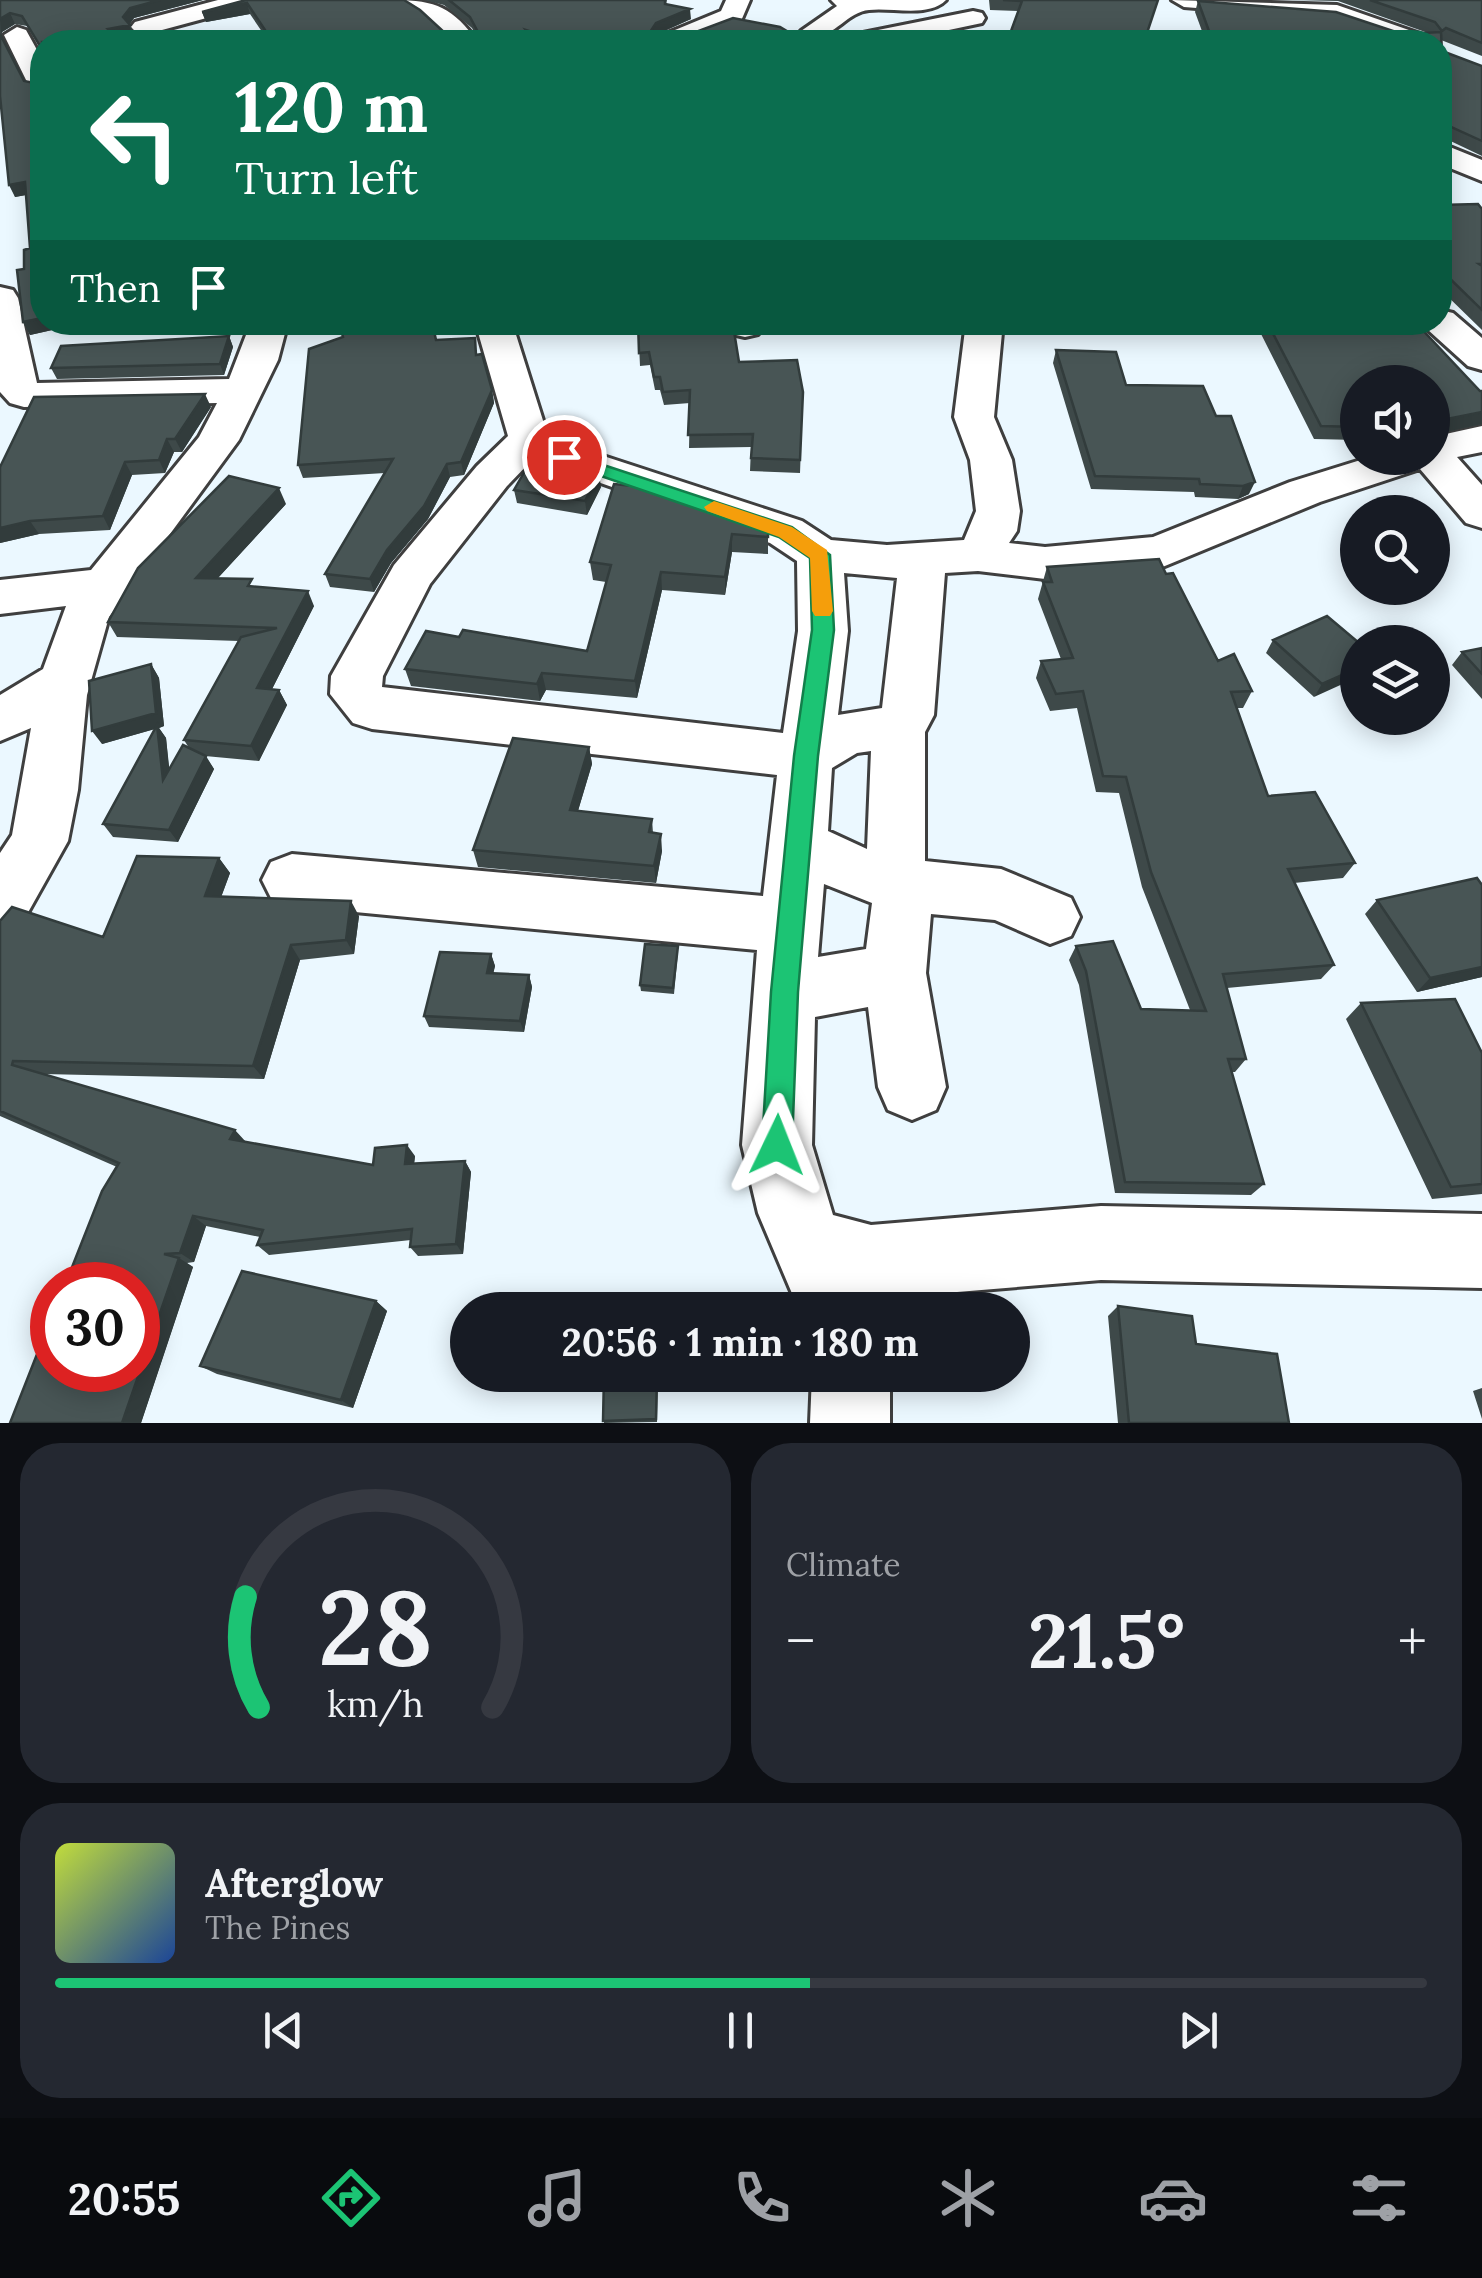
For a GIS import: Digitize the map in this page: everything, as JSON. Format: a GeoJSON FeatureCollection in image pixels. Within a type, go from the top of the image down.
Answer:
{"type":"FeatureCollection","features":[{"type":"Feature","properties":{"kind":"street"},"geometry":{"type":"LineString","coordinates":[[407,0],[433,12],[452,30]]}},
{"type":"Feature","properties":{"kind":"street"},"geometry":{"type":"LineString","coordinates":[[697,30],[732,16],[738,0]]}},
{"type":"Feature","properties":{"kind":"street"},"geometry":{"type":"LineString","coordinates":[[814,30],[852,1],[888,4],[934,0]]}},
{"type":"Feature","properties":{"kind":"street"},"geometry":{"type":"LineString","coordinates":[[1178,28],[1184,0],[1337,12],[1387,30]]}},
{"type":"Feature","properties":{"kind":"street"},"geometry":{"type":"LineString","coordinates":[[146,30],[144,28],[236,1]]}},
{"type":"Feature","properties":{"kind":"street"},"geometry":{"type":"LineString","coordinates":[[433,12],[468,4]]}},
{"type":"Feature","properties":{"kind":"street"},"geometry":{"type":"LineString","coordinates":[[920,30],[971,20]]}},
{"type":"Feature","properties":{"kind":"street"},"geometry":{"type":"LineString","coordinates":[[17,36],[30,62]]}},
{"type":"Feature","properties":{"kind":"street"},"geometry":{"type":"LineString","coordinates":[[14,95],[30,90]]}},
{"type":"Feature","properties":{"kind":"street"},"geometry":{"type":"LineString","coordinates":[[1452,158],[1482,172]]}},
{"type":"Feature","properties":{"kind":"street"},"geometry":{"type":"LineString","coordinates":[[0,298],[19,391],[24,396],[244,392]]}},
{"type":"Feature","properties":{"kind":"street"},"geometry":{"type":"LineString","coordinates":[[1452,332],[1482,358]]}},
{"type":"Feature","properties":{"kind":"street"},"geometry":{"type":"LineString","coordinates":[[0,906],[39,841],[66,680],[86,615],[104,585],[218,440],[260,360],[267,335]]}},
{"type":"Feature","properties":{"kind":"street"},"geometry":{"type":"LineString","coordinates":[[497,335],[518,396],[522,425],[530,438],[564,457],[786,532],[820,555],[887,560],[978,555],[1046,564],[1160,552],[1305,492],[1358,475]]}},
{"type":"Feature","properties":{"kind":"street"},"geometry":{"type":"LineString","coordinates":[[978,555],[994,531],[998,511],[991,460],[974,417],[983,335]]}},
{"type":"Feature","properties":{"kind":"street"},"geometry":{"type":"LineString","coordinates":[[530,438],[468,505],[411,576],[357,676],[355,686],[361,702],[372,709],[422,718],[806,756],[845,734],[898,726],[908,715],[908,683],[922,599],[921,558]]}},
{"type":"Feature","properties":{"kind":"street"},"geometry":{"type":"LineString","coordinates":[[1450,448],[1482,439]]}},
{"type":"Feature","properties":{"kind":"street"},"geometry":{"type":"LineString","coordinates":[[1450,475],[1482,513]]}},
{"type":"Feature","properties":{"kind":"street"},"geometry":{"type":"LineString","coordinates":[[820,555],[823,630],[806,756],[784,992],[777,1145],[794,1213],[825,1278],[871,1262],[1101,1243],[1482,1251]]}},
{"type":"Feature","properties":{"kind":"street"},"geometry":{"type":"LineString","coordinates":[[0,597],[104,585]]}},
{"type":"Feature","properties":{"kind":"street"},"geometry":{"type":"LineString","coordinates":[[0,721],[66,680]]}},
{"type":"Feature","properties":{"kind":"street"},"geometry":{"type":"LineString","coordinates":[[898,726],[896,863],[904,885],[895,973],[912,1086]]}},
{"type":"Feature","properties":{"kind":"street"},"geometry":{"type":"LineString","coordinates":[[798,844],[864,875],[904,885],[1001,895],[1050,917]]}},
{"type":"Feature","properties":{"kind":"street"},"geometry":{"type":"LineString","coordinates":[[292,880],[791,926]]}},
{"type":"Feature","properties":{"kind":"street"},"geometry":{"type":"LineString","coordinates":[[784,992],[895,973]]}},
{"type":"Feature","properties":{"kind":"street"},"geometry":{"type":"LineString","coordinates":[[850,1423],[851,1392]]}},
{"type":"Feature","properties":{"kind":"building"},"geometry":{"type":"Polygon","coordinates":[[[0,0],[160,0],[130,8],[123,17],[130,25],[109,30],[30,30],[22,16],[10,13],[0,19],[0,0]]]}},
{"type":"Feature","properties":{"kind":"building"},"geometry":{"type":"Polygon","coordinates":[[[246,0],[404,0],[442,30],[265,30],[247,3],[202,12],[246,0]]]}},
{"type":"Feature","properties":{"kind":"building"},"geometry":{"type":"Polygon","coordinates":[[[449,0],[665,0],[665,4],[690,9],[656,23],[651,30],[477,30],[470,17],[449,0]]]}},
{"type":"Feature","properties":{"kind":"building"},"geometry":{"type":"Polygon","coordinates":[[[1003,0],[1158,0],[1148,30],[1011,30],[1022,1],[1003,0]]]}},
{"type":"Feature","properties":{"kind":"building"},"geometry":{"type":"Polygon","coordinates":[[[1370,0],[1482,0],[1482,43],[1446,28],[1441,30],[1435,22],[1370,0]]]}},
{"type":"Feature","properties":{"kind":"building"},"geometry":{"type":"Polygon","coordinates":[[[1198,1],[1336,12],[1390,30],[1209,30],[1198,1]]]}},
{"type":"Feature","properties":{"kind":"building"},"geometry":{"type":"Polygon","coordinates":[[[733,18],[785,30],[701,30],[733,18]]]}},
{"type":"Feature","properties":{"kind":"building"},"geometry":{"type":"Polygon","coordinates":[[[0,34],[24,81],[30,82],[30,248],[25,182],[9,185],[0,96],[0,34]]]}},
{"type":"Feature","properties":{"kind":"building"},"geometry":{"type":"Polygon","coordinates":[[[1452,55],[1482,66],[1482,141],[1452,127],[1452,55]]]}},
{"type":"Feature","properties":{"kind":"building"},"geometry":{"type":"Polygon","coordinates":[[[1478,204],[1482,209],[1482,310],[1452,281],[1452,205],[1478,204]]]}},
{"type":"Feature","properties":{"kind":"building"},"geometry":{"type":"Polygon","coordinates":[[[30,248],[30,321],[23,322],[17,270],[24,269],[24,250],[30,248]]]}},
{"type":"Feature","properties":{"kind":"building"},"geometry":{"type":"Polygon","coordinates":[[[638,335],[735,335],[739,362],[797,360],[803,392],[800,460],[751,458],[753,434],[688,435],[690,390],[663,392],[660,377],[654,377],[649,352],[639,353],[638,335]]]}},
{"type":"Feature","properties":{"kind":"building"},"geometry":{"type":"Polygon","coordinates":[[[1274,335],[1427,335],[1482,391],[1482,412],[1450,418],[1450,365],[1340,365],[1340,427],[1321,426],[1274,335]]]}},
{"type":"Feature","properties":{"kind":"building"},"geometry":{"type":"Polygon","coordinates":[[[229,336],[220,364],[51,368],[61,346],[229,336]]]}},
{"type":"Feature","properties":{"kind":"building"},"geometry":{"type":"Polygon","coordinates":[[[343,337],[475,338],[476,355],[482,354],[492,390],[461,462],[447,464],[424,506],[387,550],[370,579],[325,574],[393,459],[298,465],[309,349],[343,337]]]}},
{"type":"Feature","properties":{"kind":"building"},"geometry":{"type":"Polygon","coordinates":[[[1056,350],[1116,352],[1126,385],[1203,386],[1216,416],[1231,416],[1255,482],[1243,486],[1200,484],[1199,479],[1095,476],[1056,350]]]}},
{"type":"Feature","properties":{"kind":"building"},"geometry":{"type":"Polygon","coordinates":[[[205,394],[175,439],[167,439],[159,460],[125,462],[103,516],[30,521],[0,528],[0,467],[34,397],[205,394]]]}},
{"type":"Feature","properties":{"kind":"building"},"geometry":{"type":"Polygon","coordinates":[[[530,462],[599,473],[585,501],[514,490],[530,462]]]}},
{"type":"Feature","properties":{"kind":"building"},"geometry":{"type":"Polygon","coordinates":[[[229,476],[279,488],[196,578],[252,579],[248,586],[308,591],[257,688],[279,690],[251,746],[184,740],[241,637],[277,628],[108,622],[138,568],[229,476]]]}},
{"type":"Feature","properties":{"kind":"building"},"geometry":{"type":"Polygon","coordinates":[[[614,484],[652,488],[768,528],[768,537],[732,534],[725,577],[661,572],[635,681],[542,673],[537,684],[405,669],[426,631],[459,637],[463,630],[587,651],[611,565],[590,562],[614,484]]]}},
{"type":"Feature","properties":{"kind":"building"},"geometry":{"type":"Polygon","coordinates":[[[1159,559],[1166,574],[1173,573],[1218,661],[1234,654],[1252,691],[1231,692],[1268,796],[1315,792],[1355,863],[1288,869],[1334,965],[1223,974],[1246,1059],[1228,1059],[1264,1184],[1125,1182],[1086,971],[1076,946],[1113,941],[1141,1009],[1206,1011],[1151,872],[1126,777],[1103,776],[1083,691],[1056,694],[1041,661],[1073,658],[1043,582],[1052,582],[1047,567],[1159,559]]]}},
{"type":"Feature","properties":{"kind":"building"},"geometry":{"type":"Polygon","coordinates":[[[1327,616],[1340,627],[1340,676],[1322,684],[1273,640],[1327,616]]]}},
{"type":"Feature","properties":{"kind":"building"},"geometry":{"type":"Polygon","coordinates":[[[1482,648],[1482,674],[1462,652],[1482,648]]]}},
{"type":"Feature","properties":{"kind":"building"},"geometry":{"type":"Polygon","coordinates":[[[151,664],[156,713],[92,731],[89,681],[151,664]]]}},
{"type":"Feature","properties":{"kind":"building"},"geometry":{"type":"Polygon","coordinates":[[[157,725],[163,780],[183,745],[206,756],[169,830],[103,824],[157,725]]]}},
{"type":"Feature","properties":{"kind":"building"},"geometry":{"type":"Polygon","coordinates":[[[513,738],[589,747],[570,810],[652,819],[649,832],[661,834],[654,866],[473,850],[513,738]]]}},
{"type":"Feature","properties":{"kind":"building"},"geometry":{"type":"Polygon","coordinates":[[[137,856],[219,858],[205,896],[351,901],[346,940],[291,945],[253,1066],[13,1061],[12,1065],[235,1130],[230,1139],[373,1165],[375,1148],[407,1145],[405,1164],[465,1161],[456,1244],[410,1247],[412,1229],[257,1245],[263,1230],[193,1216],[180,1253],[164,1254],[179,1258],[160,1313],[160,1262],[74,1262],[102,1191],[119,1163],[0,1111],[0,921],[12,907],[103,937],[137,856]]]}},
{"type":"Feature","properties":{"kind":"building"},"geometry":{"type":"Polygon","coordinates":[[[1477,878],[1482,885],[1482,967],[1430,978],[1377,900],[1477,878]]]}},
{"type":"Feature","properties":{"kind":"building"},"geometry":{"type":"Polygon","coordinates":[[[645,944],[678,946],[673,988],[640,985],[645,944]]]}},
{"type":"Feature","properties":{"kind":"building"},"geometry":{"type":"Polygon","coordinates":[[[440,952],[491,954],[487,973],[529,975],[520,1021],[424,1016],[440,952]]]}},
{"type":"Feature","properties":{"kind":"building"},"geometry":{"type":"Polygon","coordinates":[[[1455,999],[1482,1053],[1482,1184],[1451,1187],[1361,1003],[1455,999]]]}},
{"type":"Feature","properties":{"kind":"building"},"geometry":{"type":"Polygon","coordinates":[[[242,1271],[376,1301],[341,1400],[200,1366],[242,1271]]]}},
{"type":"Feature","properties":{"kind":"building"},"geometry":{"type":"Polygon","coordinates":[[[1118,1306],[1192,1316],[1196,1344],[1277,1354],[1289,1423],[1129,1423],[1118,1306]]]}},
{"type":"Feature","properties":{"kind":"building"},"geometry":{"type":"Polygon","coordinates":[[[30,1372],[30,1392],[133,1392],[122,1423],[10,1423],[30,1372]]]}},
{"type":"Feature","properties":{"kind":"building"},"geometry":{"type":"Polygon","coordinates":[[[604,1392],[657,1392],[656,1419],[603,1421],[604,1392]]]}},
{"type":"Feature","properties":{"kind":"slow traffic"},"geometry":{"type":"LineString","coordinates":[[714,507],[786,532],[820,555],[822,611]]}},
{"type":"Feature","properties":{"kind":"route"},"geometry":{"type":"LineString","coordinates":[[564,457],[786,532],[820,555],[823,630],[806,756],[784,992],[777,1145]]}}]}
